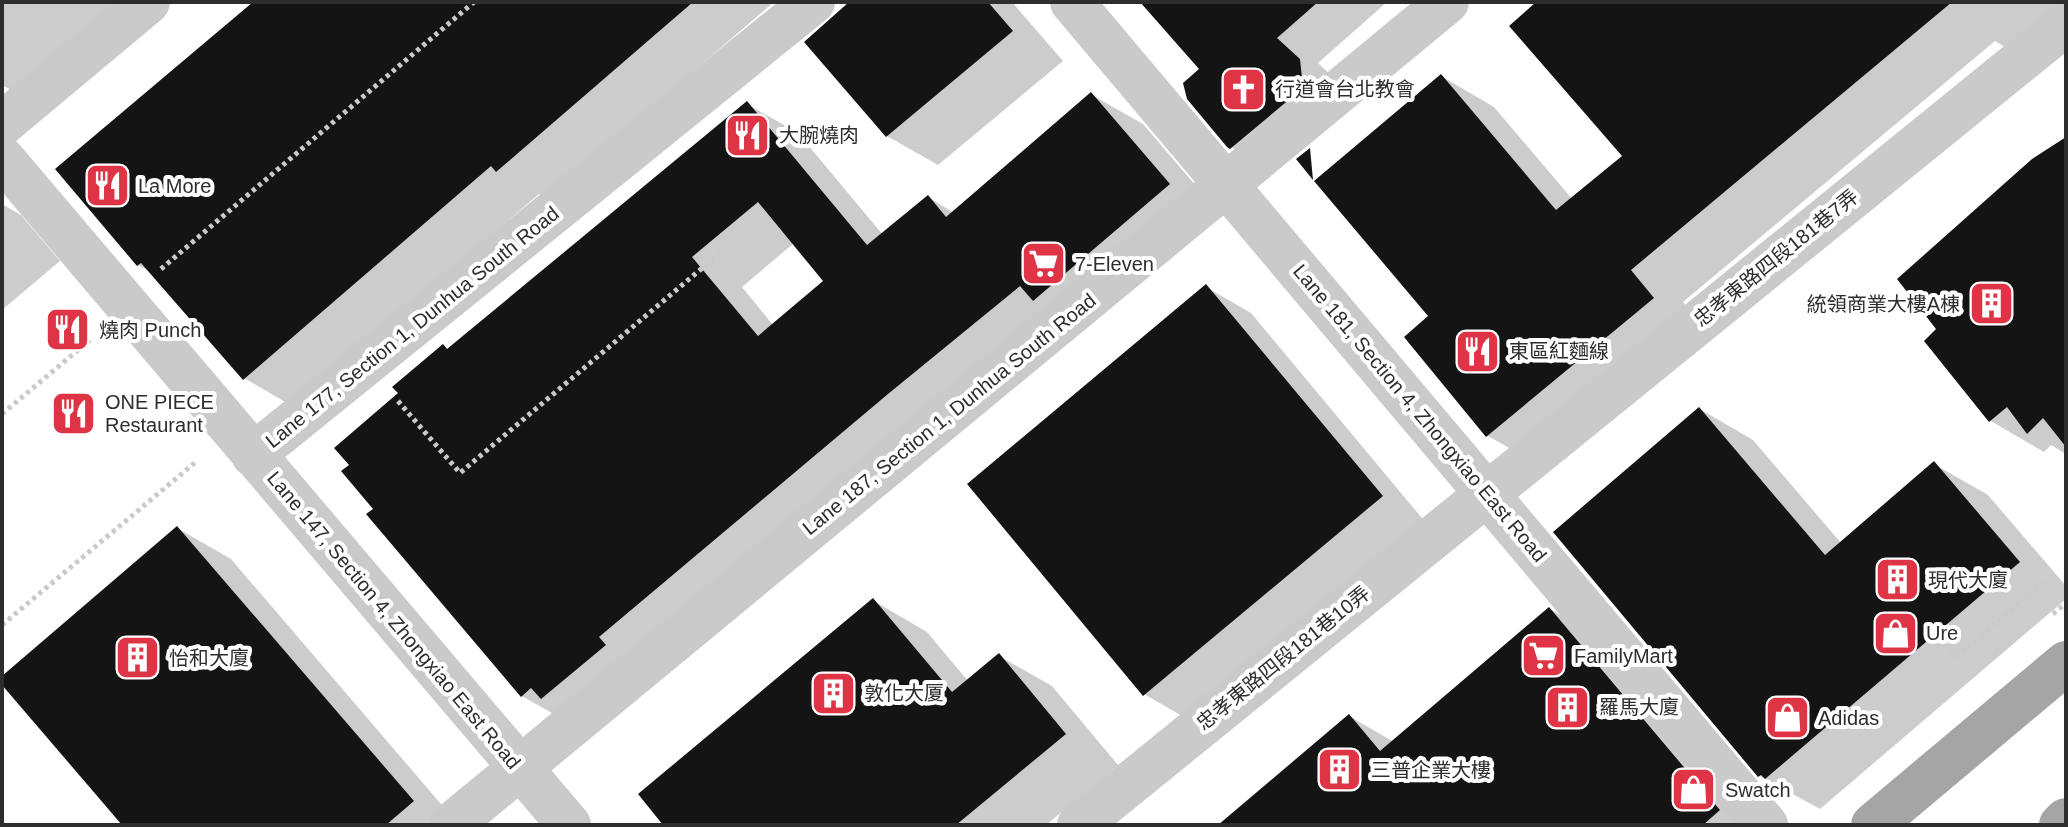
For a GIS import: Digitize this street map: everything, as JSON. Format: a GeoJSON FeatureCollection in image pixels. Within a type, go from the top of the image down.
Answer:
{"type":"FeatureCollection","features":[{"type":"Feature","properties":{"kind":"main road"},"geometry":{"type":"LineString","coordinates":[[1873,825],[2066,663]]}},
{"type":"Feature","properties":{"kind":"main road"},"geometry":{"type":"LineString","coordinates":[[2061,825],[2066,820]]}},
{"type":"Feature","properties":{"kind":"street"},"geometry":{"type":"LineString","coordinates":[[2,124],[148,2]]}},
{"type":"Feature","properties":{"kind":"street","name":"Lane 177, Section 1, Dunhua South Road"},"geometry":{"type":"LineString","coordinates":[[253,455],[813,2]]}},
{"type":"Feature","properties":{"kind":"street","name":"Lane 181, Section 4, Zhongxiao East Road"},"geometry":{"type":"LineString","coordinates":[[1072,2],[1766,825]]}},
{"type":"Feature","properties":{"kind":"street","name":"Lane 187, Section 1, Dunhua South Road"},"geometry":{"type":"LineString","coordinates":[[451,825],[1447,2]]}},
{"type":"Feature","properties":{"kind":"street","name":"忠孝東路四段181巷7弄"},"geometry":{"type":"LineString","coordinates":[[1486,492],[2066,24]]}},
{"type":"Feature","properties":{"kind":"street","name":"Lane 147, Section 4, Zhongxiao East Road"},"geometry":{"type":"LineString","coordinates":[[2,158],[569,825]]}},
{"type":"Feature","properties":{"kind":"street","name":"忠孝東路四段181巷10弄"},"geometry":{"type":"LineString","coordinates":[[1079,825],[1486,492]]}},
{"type":"Feature","properties":{"kind":"path"},"geometry":{"type":"LineString","coordinates":[[2,414],[474,2]]}},
{"type":"Feature","properties":{"kind":"path"},"geometry":{"type":"LineString","coordinates":[[365,364],[460,473],[720,253]]}},
{"type":"Feature","properties":{"kind":"path","name":"Lane 177, Section 1, Dunhua South Road"},"geometry":{"type":"LineString","coordinates":[[2,625],[193,461],[253,455]]}},
{"type":"Feature","properties":{"kind":"path"},"geometry":{"type":"LineString","coordinates":[[1950,649],[1957,656],[2044,582]]}},
{"type":"Feature","properties":{"kind":"building"},"geometry":{"type":"Polygon","coordinates":[[[253,2],[693,2],[496,172],[491,166],[243,380],[141,263],[137,266],[55,169],[253,2]]]}},
{"type":"Feature","properties":{"kind":"building"},"geometry":{"type":"Polygon","coordinates":[[[849,2],[988,2],[1013,31],[886,137],[804,42],[849,2]]]}},
{"type":"Feature","properties":{"kind":"building"},"geometry":{"type":"Polygon","coordinates":[[[1140,2],[1318,2],[1277,38],[1300,59],[1303,88],[1230,149],[1187,99],[1183,83],[1199,69],[1140,2]]]}},
{"type":"Feature","properties":{"kind":"building"},"geometry":{"type":"Polygon","coordinates":[[[1536,2],[1952,2],[1631,270],[1654,298],[1486,437],[1404,337],[1428,316],[1314,181],[1441,74],[1556,210],[1622,156],[1509,26],[1536,2]]]}},
{"type":"Feature","properties":{"kind":"building"},"geometry":{"type":"Polygon","coordinates":[[[1091,92],[1170,184],[1033,301],[1020,286],[888,394],[599,637],[606,645],[541,699],[531,688],[521,697],[366,514],[373,509],[341,471],[349,465],[334,448],[398,393],[392,387],[443,344],[447,349],[747,101],[867,245],[928,195],[946,217],[1091,92]],[[758,202],[692,257],[758,336],[823,281],[758,202]]]}},
{"type":"Feature","properties":{"kind":"building","name":"統領商業大樓A棟"},"geometry":{"type":"Polygon","coordinates":[[[2066,137],[2066,447],[2043,418],[2027,434],[2007,407],[1989,422],[1924,341],[1936,329],[1897,279],[2032,159],[2066,137]]]}},
{"type":"Feature","properties":{"kind":"building"},"geometry":{"type":"Polygon","coordinates":[[[1310,148],[1313,180],[1296,159],[1310,148]]]}},
{"type":"Feature","properties":{"kind":"building"},"geometry":{"type":"Polygon","coordinates":[[[1206,284],[1383,496],[1143,696],[967,484],[1206,284]]]}},
{"type":"Feature","properties":{"kind":"building","name":"現代大廈"},"geometry":{"type":"Polygon","coordinates":[[[1699,407],[1825,555],[1934,461],[2020,562],[1765,779],[1761,775],[1758,777],[1553,532],[1699,407]]]}},
{"type":"Feature","properties":{"kind":"building","name":"怡和大廈"},"geometry":{"type":"Polygon","coordinates":[[[177,526],[414,801],[386,825],[122,825],[2,685],[2,676],[177,526]]]}},
{"type":"Feature","properties":{"kind":"building","name":"敦化大厦"},"geometry":{"type":"Polygon","coordinates":[[[873,598],[952,692],[999,653],[1066,734],[956,825],[663,825],[638,794],[873,598]]]}},
{"type":"Feature","properties":{"kind":"building"},"geometry":{"type":"Polygon","coordinates":[[[1549,607],[1720,810],[1703,825],[1218,825],[1349,714],[1380,751],[1549,607]]]}},
{"type":"Feature","properties":{"kind":"place","name":"行道會台北教會"},"geometry":{"type":"Point","coordinates":[1244,89]}},
{"type":"Feature","properties":{"kind":"place","name":"大腕燒肉"},"geometry":{"type":"Point","coordinates":[748,135]}},
{"type":"Feature","properties":{"kind":"place","name":"La More"},"geometry":{"type":"Point","coordinates":[107,186]}},
{"type":"Feature","properties":{"kind":"place","name":"7-Eleven"},"geometry":{"type":"Point","coordinates":[1044,264]}},
{"type":"Feature","properties":{"kind":"place","name":"統領商業大樓A棟"},"geometry":{"type":"Point","coordinates":[1991,304]}},
{"type":"Feature","properties":{"kind":"place","name":"燒肉 Punch"},"geometry":{"type":"Point","coordinates":[68,330]}},
{"type":"Feature","properties":{"kind":"place","name":"東區紅麵線"},"geometry":{"type":"Point","coordinates":[1478,351]}},
{"type":"Feature","properties":{"kind":"place","name":"ONE PIECE Restaurant"},"geometry":{"type":"Point","coordinates":[74,414]}},
{"type":"Feature","properties":{"kind":"place","name":"現代大廈"},"geometry":{"type":"Point","coordinates":[1897,580]}},
{"type":"Feature","properties":{"kind":"place","name":"Ure"},"geometry":{"type":"Point","coordinates":[1895,633]}},
{"type":"Feature","properties":{"kind":"place","name":"FamilyMart"},"geometry":{"type":"Point","coordinates":[1543,656]}},
{"type":"Feature","properties":{"kind":"place","name":"怡和大廈"},"geometry":{"type":"Point","coordinates":[138,658]}},
{"type":"Feature","properties":{"kind":"place","name":"敦化大厦"},"geometry":{"type":"Point","coordinates":[833,693]}},
{"type":"Feature","properties":{"kind":"place","name":"羅馬大廈"},"geometry":{"type":"Point","coordinates":[1568,707]}},
{"type":"Feature","properties":{"kind":"place","name":"Adidas"},"geometry":{"type":"Point","coordinates":[1787,718]}},
{"type":"Feature","properties":{"kind":"place","name":"三普企業大樓"},"geometry":{"type":"Point","coordinates":[1340,770]}},
{"type":"Feature","properties":{"kind":"place","name":"Swatch"},"geometry":{"type":"Point","coordinates":[1694,790]}}]}
